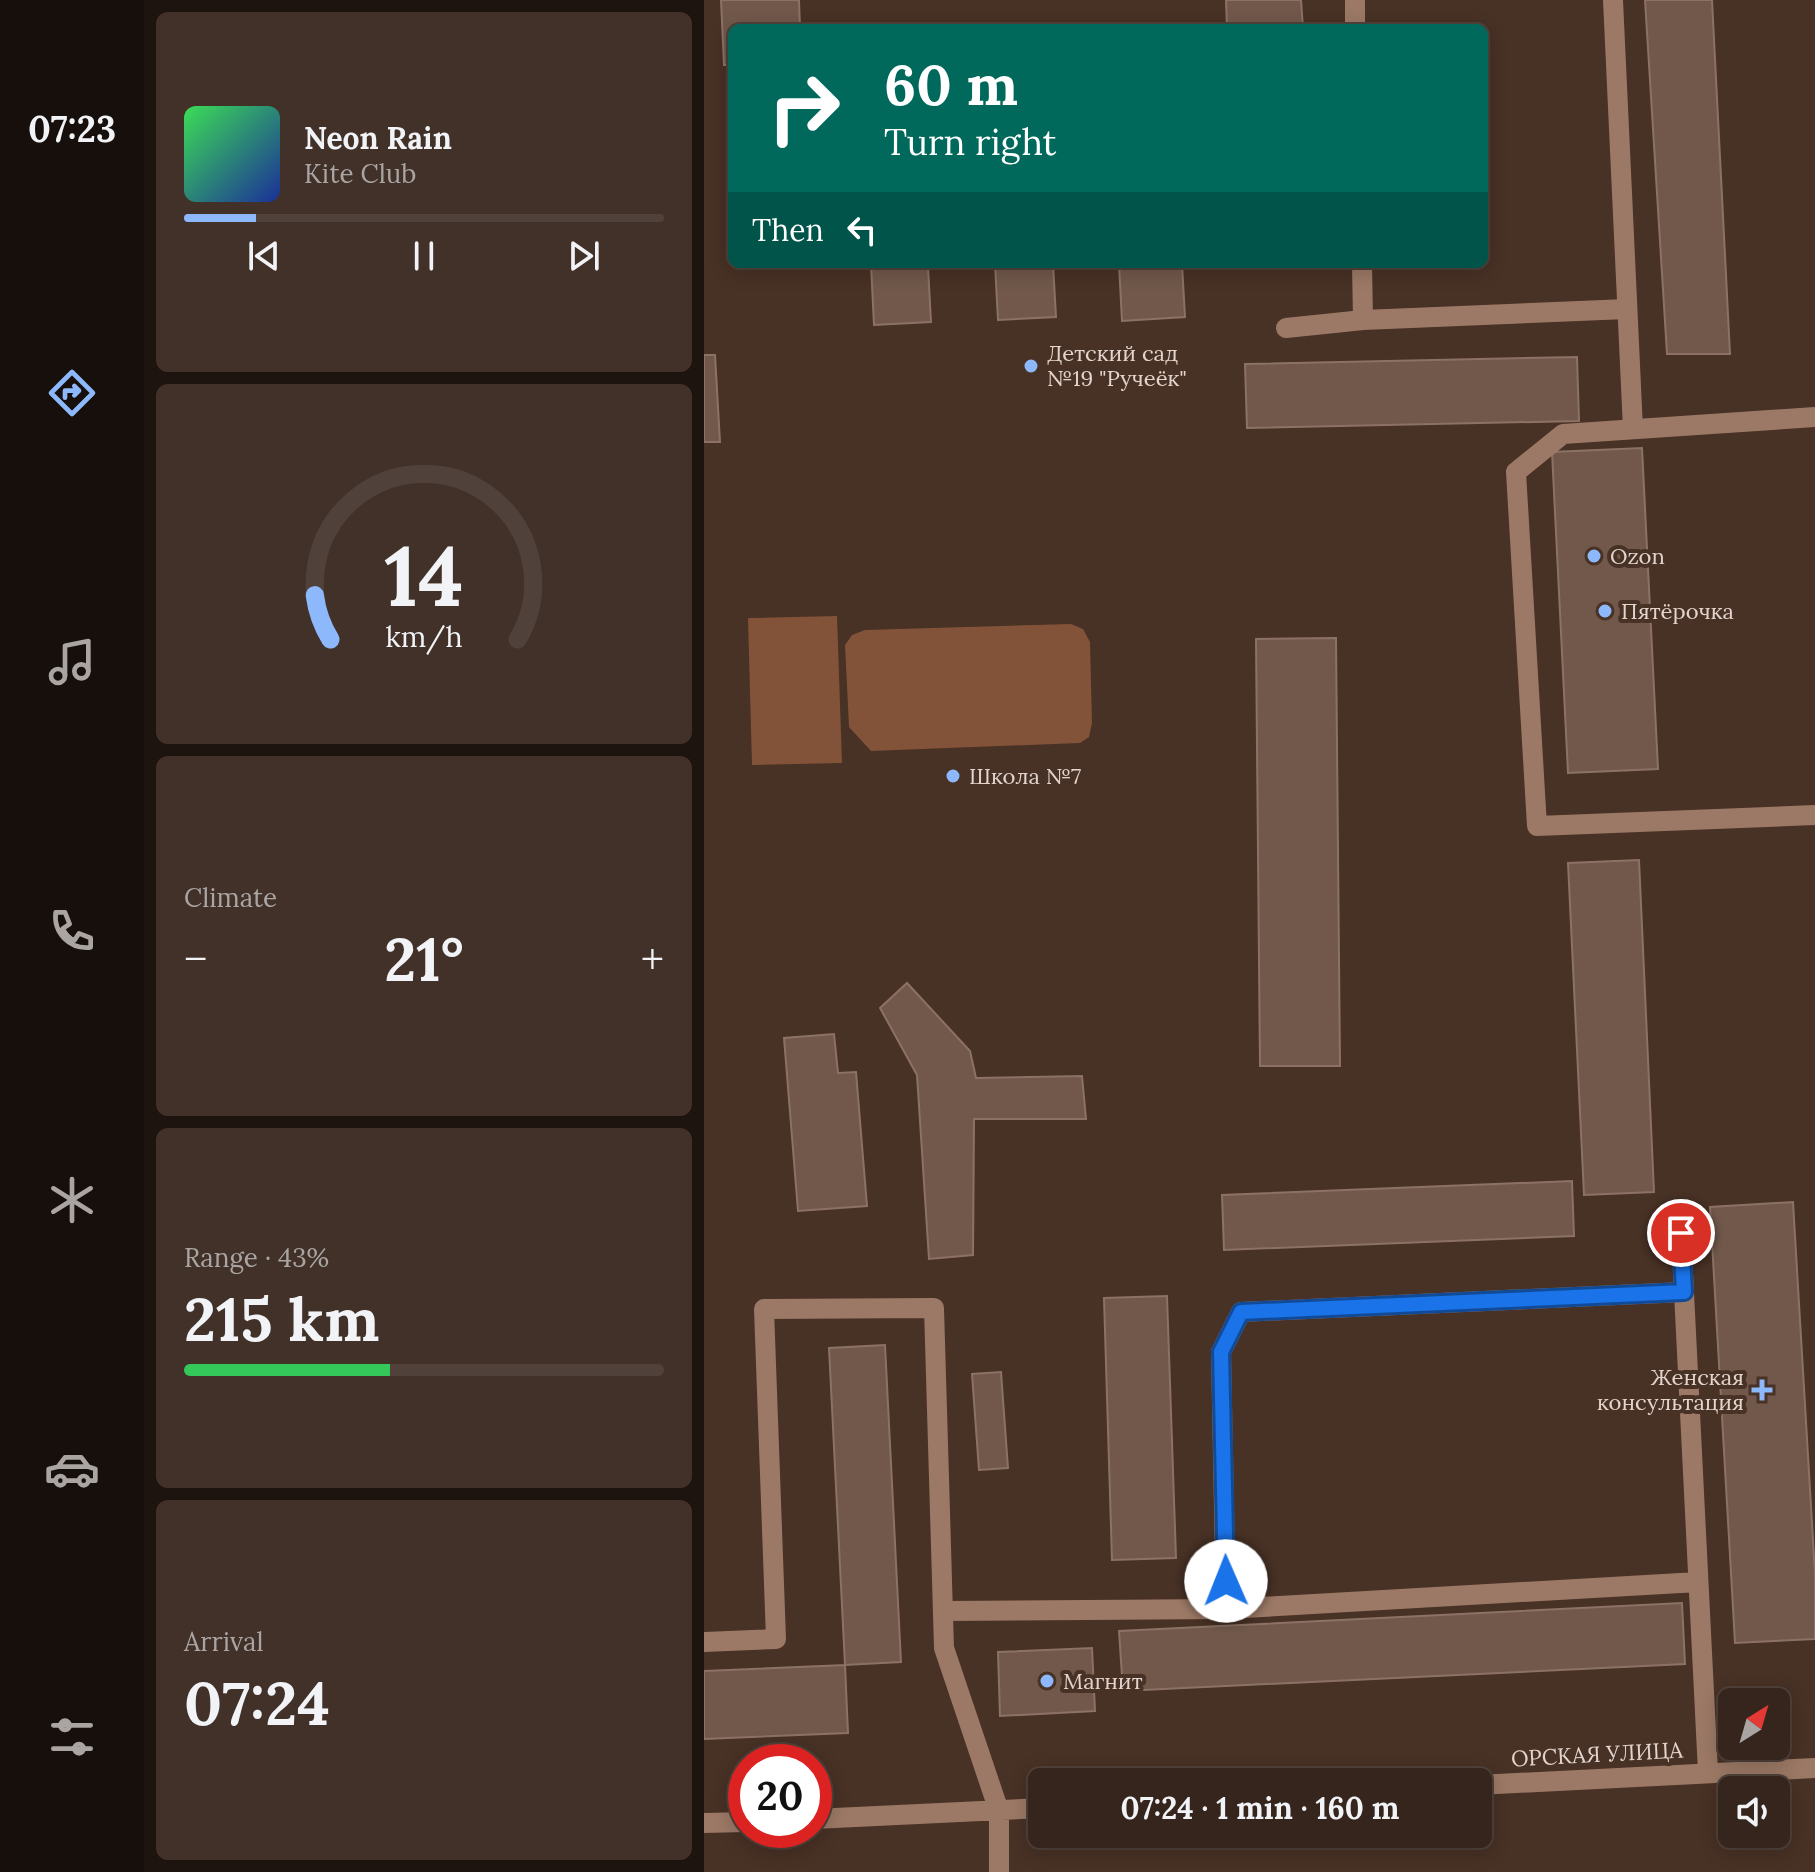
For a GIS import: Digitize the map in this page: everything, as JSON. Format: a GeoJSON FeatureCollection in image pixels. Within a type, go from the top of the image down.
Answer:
{"type":"FeatureCollection","features":[{"type":"Feature","properties":{"kind":"street"},"geometry":{"type":"LineString","coordinates":[[1355,0],[1355,24]]}},
{"type":"Feature","properties":{"kind":"street"},"geometry":{"type":"LineString","coordinates":[[1613,0],[1633,429]]}},
{"type":"Feature","properties":{"kind":"street"},"geometry":{"type":"LineString","coordinates":[[1362,268],[1363,320]]}},
{"type":"Feature","properties":{"kind":"street"},"geometry":{"type":"LineString","coordinates":[[1286,328],[1363,320],[1627,309]]}},
{"type":"Feature","properties":{"kind":"street"},"geometry":{"type":"LineString","coordinates":[[1815,417],[1563,434],[1516,472],[1537,826],[1815,815]]}},
{"type":"Feature","properties":{"kind":"street"},"geometry":{"type":"LineString","coordinates":[[1681,1233],[1708,1772]]}},
{"type":"Feature","properties":{"kind":"street"},"geometry":{"type":"LineString","coordinates":[[1226,1609],[1221,1352],[1241,1312],[1684,1292]]}},
{"type":"Feature","properties":{"kind":"street"},"geometry":{"type":"LineString","coordinates":[[704,1642],[776,1639],[764,1309],[934,1308],[944,1648],[999,1811],[999,1872]]}},
{"type":"Feature","properties":{"kind":"street"},"geometry":{"type":"LineString","coordinates":[[943,1611],[1226,1609],[1698,1582]]}},
{"type":"Feature","properties":{"kind":"street","name":"ОРСКАЯ УЛИЦА"},"geometry":{"type":"LineString","coordinates":[[1492,1784],[1815,1768]]}},
{"type":"Feature","properties":{"kind":"street"},"geometry":{"type":"LineString","coordinates":[[832,1818],[1028,1809]]}},
{"type":"Feature","properties":{"kind":"street"},"geometry":{"type":"LineString","coordinates":[[704,1823],[728,1822]]}},
{"type":"Feature","properties":{"kind":"shaded area"},"geometry":{"type":"Polygon","coordinates":[[[837,616],[842,763],[752,765],[748,618],[837,616]]]}},
{"type":"Feature","properties":{"kind":"shaded area"},"geometry":{"type":"Polygon","coordinates":[[[1071,624],[1083,629],[1090,642],[1092,723],[1089,737],[1080,743],[871,751],[849,727],[845,645],[852,635],[865,630],[1071,624]]]}},
{"type":"Feature","properties":{"kind":"building"},"geometry":{"type":"Polygon","coordinates":[[[721,0],[799,0],[800,24],[728,24],[728,65],[724,65],[721,0]]]}},
{"type":"Feature","properties":{"kind":"building"},"geometry":{"type":"Polygon","coordinates":[[[1226,0],[1301,0],[1303,24],[1227,24],[1226,0]]]}},
{"type":"Feature","properties":{"kind":"building"},"geometry":{"type":"Polygon","coordinates":[[[1645,0],[1712,0],[1730,354],[1667,354],[1645,0]]]}},
{"type":"Feature","properties":{"kind":"building"},"geometry":{"type":"Polygon","coordinates":[[[871,268],[928,268],[931,322],[874,325],[871,268]]]}},
{"type":"Feature","properties":{"kind":"building"},"geometry":{"type":"Polygon","coordinates":[[[995,268],[1053,268],[1056,317],[998,320],[995,268]]]}},
{"type":"Feature","properties":{"kind":"building"},"geometry":{"type":"Polygon","coordinates":[[[1119,268],[1182,268],[1185,317],[1122,321],[1119,268]]]}},
{"type":"Feature","properties":{"kind":"building"},"geometry":{"type":"Polygon","coordinates":[[[704,355],[715,355],[720,442],[704,442],[704,355]]]}},
{"type":"Feature","properties":{"kind":"building"},"geometry":{"type":"Polygon","coordinates":[[[1577,357],[1579,421],[1247,428],[1245,364],[1577,357]]]}},
{"type":"Feature","properties":{"kind":"building","name":"Пятёрочка"},"geometry":{"type":"Polygon","coordinates":[[[1642,448],[1658,769],[1568,773],[1552,452],[1642,448]]]}},
{"type":"Feature","properties":{"kind":"building"},"geometry":{"type":"Polygon","coordinates":[[[1336,638],[1340,1066],[1260,1066],[1256,639],[1336,638]]]}},
{"type":"Feature","properties":{"kind":"building"},"geometry":{"type":"Polygon","coordinates":[[[1639,860],[1654,1192],[1584,1195],[1568,863],[1639,860]]]}},
{"type":"Feature","properties":{"kind":"building"},"geometry":{"type":"Polygon","coordinates":[[[907,983],[970,1051],[976,1078],[1082,1076],[1086,1119],[974,1119],[973,1255],[929,1259],[917,1075],[880,1008],[907,983]]]}},
{"type":"Feature","properties":{"kind":"building"},"geometry":{"type":"Polygon","coordinates":[[[834,1034],[838,1073],[856,1072],[867,1206],[798,1211],[784,1038],[834,1034]]]}},
{"type":"Feature","properties":{"kind":"building"},"geometry":{"type":"Polygon","coordinates":[[[1572,1181],[1574,1236],[1224,1250],[1222,1195],[1572,1181]]]}},
{"type":"Feature","properties":{"kind":"building","name":"Женская консультация"},"geometry":{"type":"Polygon","coordinates":[[[1793,1202],[1815,1574],[1815,1639],[1735,1643],[1710,1207],[1793,1202]]]}},
{"type":"Feature","properties":{"kind":"building"},"geometry":{"type":"Polygon","coordinates":[[[1167,1296],[1176,1558],[1112,1560],[1104,1298],[1167,1296]]]}},
{"type":"Feature","properties":{"kind":"building"},"geometry":{"type":"Polygon","coordinates":[[[885,1345],[901,1662],[845,1665],[829,1348],[885,1345]]]}},
{"type":"Feature","properties":{"kind":"building"},"geometry":{"type":"Polygon","coordinates":[[[1001,1372],[1008,1468],[979,1470],[972,1374],[1001,1372]]]}},
{"type":"Feature","properties":{"kind":"building"},"geometry":{"type":"Polygon","coordinates":[[[1682,1603],[1685,1664],[1123,1691],[1119,1631],[1682,1603]]]}},
{"type":"Feature","properties":{"kind":"building","name":"Магнит"},"geometry":{"type":"Polygon","coordinates":[[[1092,1648],[1095,1711],[1000,1716],[998,1652],[1092,1648]]]}},
{"type":"Feature","properties":{"kind":"building"},"geometry":{"type":"Polygon","coordinates":[[[845,1665],[848,1733],[704,1739],[704,1671],[845,1665]]]}},
{"type":"Feature","properties":{"kind":"place","name":"Детский сад №19 \"Ручеёк\""},"geometry":{"type":"Point","coordinates":[1031,366]}},
{"type":"Feature","properties":{"kind":"place","name":"Ozon"},"geometry":{"type":"Point","coordinates":[1594,556]}},
{"type":"Feature","properties":{"kind":"place","name":"Пятёрочка"},"geometry":{"type":"Point","coordinates":[1605,611]}},
{"type":"Feature","properties":{"kind":"place","name":"Школа №7"},"geometry":{"type":"Point","coordinates":[953,776]}},
{"type":"Feature","properties":{"kind":"place","name":"Женская консультация"},"geometry":{"type":"Point","coordinates":[1762,1390]}},
{"type":"Feature","properties":{"kind":"place","name":"Магнит"},"geometry":{"type":"Point","coordinates":[1047,1681]}},
{"type":"Feature","properties":{"kind":"route"},"geometry":{"type":"LineString","coordinates":[[1226,1581],[1221,1352],[1241,1312],[1684,1292],[1681,1233]]}}]}
